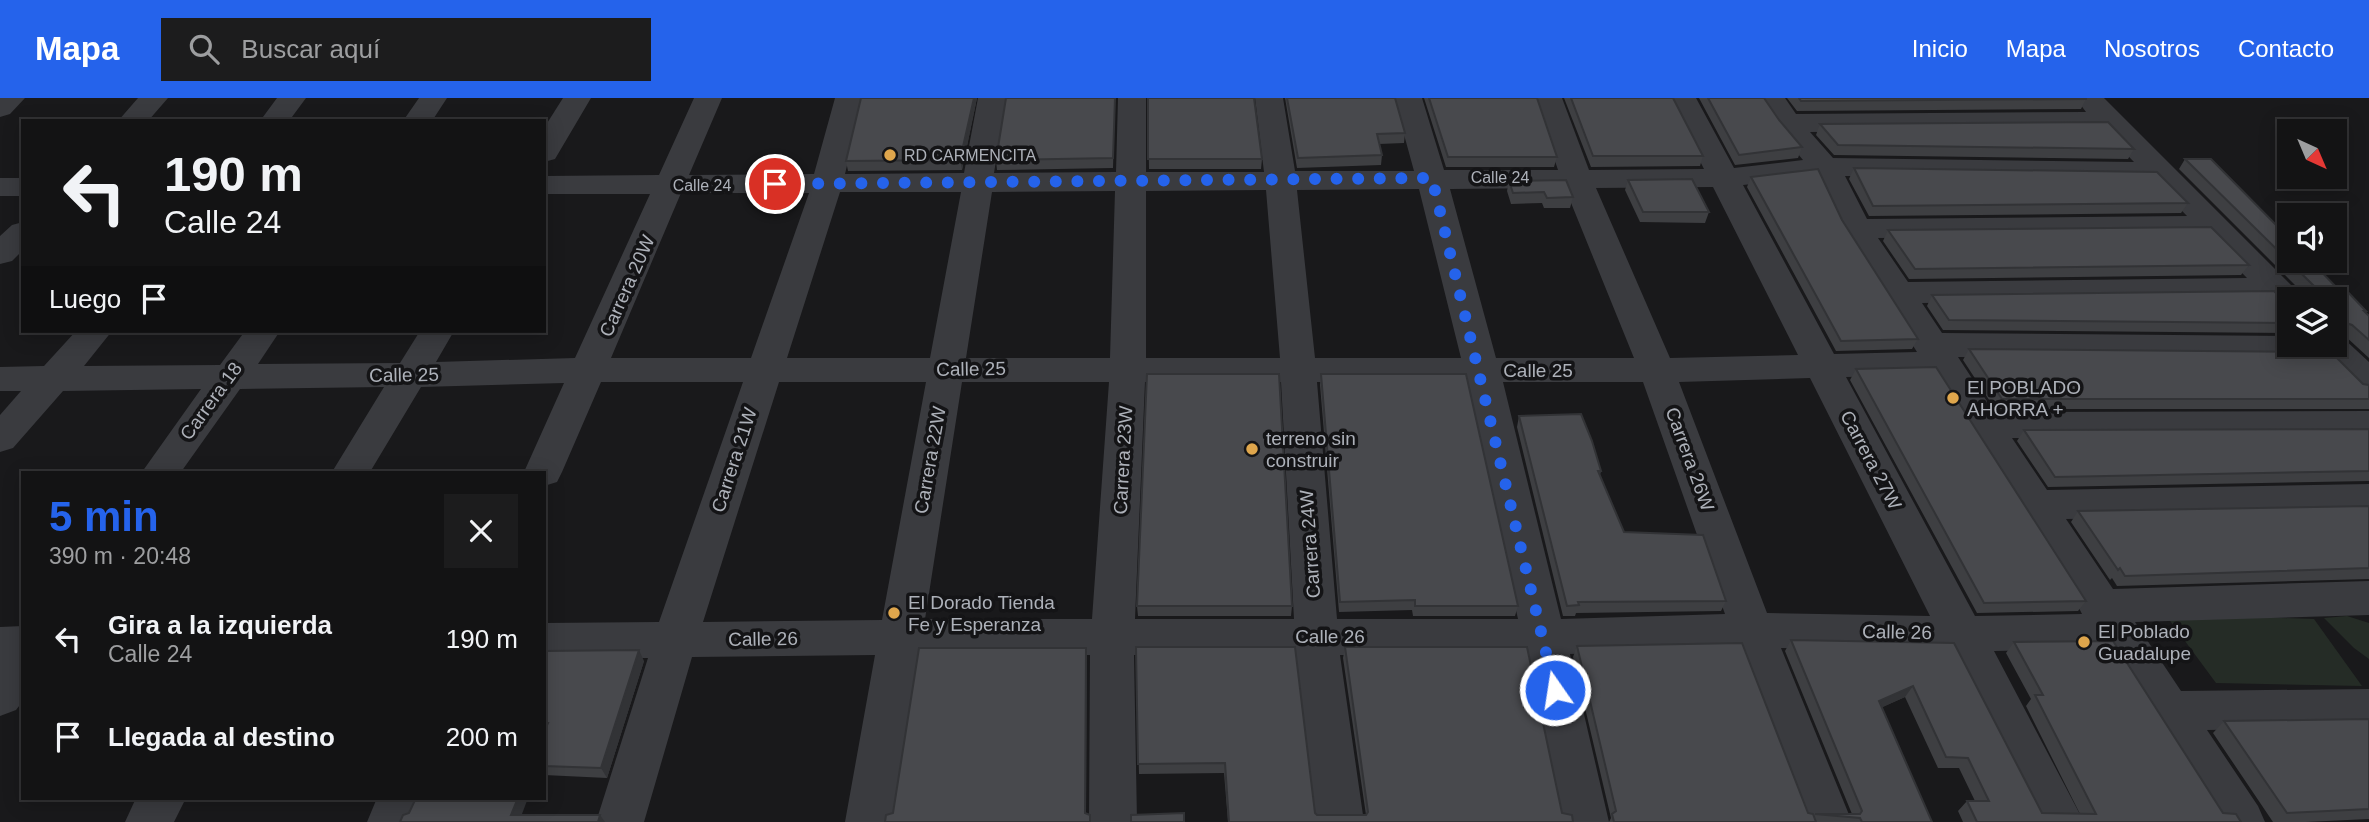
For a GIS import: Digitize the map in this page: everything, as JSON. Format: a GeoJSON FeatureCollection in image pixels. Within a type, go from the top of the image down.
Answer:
{"type":"FeatureCollection","features":[{"type":"Feature","properties":{"kind":"street"},"geometry":{"type":"LineString","coordinates":[[0,108],[11,98]]}},
{"type":"Feature","properties":{"kind":"street"},"geometry":{"type":"LineString","coordinates":[[134,119],[154,98]]}},
{"type":"Feature","properties":{"kind":"street"},"geometry":{"type":"LineString","coordinates":[[276,119],[292,98]]}},
{"type":"Feature","properties":{"kind":"street"},"geometry":{"type":"LineString","coordinates":[[417,119],[433,98]]}},
{"type":"Feature","properties":{"kind":"street"},"geometry":{"type":"LineString","coordinates":[[546,150],[577,98]]}},
{"type":"Feature","properties":{"kind":"street","name":"Carrera 20W"},"geometry":{"type":"LineString","coordinates":[[543,471],[672,185],[708,98]]}},
{"type":"Feature","properties":{"kind":"street","name":"Carrera 21W"},"geometry":{"type":"LineString","coordinates":[[620,822],[675,640],[827,184],[849,98]]}},
{"type":"Feature","properties":{"kind":"street","name":"Carrera 22W"},"geometry":{"type":"LineString","coordinates":[[869,822],[992,98]]}},
{"type":"Feature","properties":{"kind":"street","name":"Carrera 23W"},"geometry":{"type":"LineString","coordinates":[[1113,822],[1112,637],[1128,368],[1132,98]]}},
{"type":"Feature","properties":{"kind":"street","name":"Carrera 24W"},"geometry":{"type":"LineString","coordinates":[[1269,98],[1283,181],[1299,370],[1316,636],[1340,822]]}},
{"type":"Feature","properties":{"kind":"street"},"geometry":{"type":"LineString","coordinates":[[1408,98],[1432,178],[1480,370],[1544,636],[1585,822]]}},
{"type":"Feature","properties":{"kind":"street","name":"Carrera 26W"},"geometry":{"type":"LineString","coordinates":[[1548,98],[1576,177],[1657,370],[1752,631],[1828,822]]}},
{"type":"Feature","properties":{"kind":"street","name":"Carrera 27W"},"geometry":{"type":"LineString","coordinates":[[1682,98],[2060,822]]}},
{"type":"Feature","properties":{"kind":"street"},"geometry":{"type":"LineString","coordinates":[[2089,98],[2277,288]]}},
{"type":"Feature","properties":{"kind":"street"},"geometry":{"type":"LineString","coordinates":[[1779,110],[2109,121]]}},
{"type":"Feature","properties":{"kind":"street"},"geometry":{"type":"LineString","coordinates":[[1779,110],[1825,167],[1856,229],[2241,822]]}},
{"type":"Feature","properties":{"kind":"street","name":"Calle 24"},"geometry":{"type":"LineString","coordinates":[[546,185],[1724,178],[1825,167],[2162,171]]}},
{"type":"Feature","properties":{"kind":"street"},"geometry":{"type":"LineString","coordinates":[[0,187],[21,187]]}},
{"type":"Feature","properties":{"kind":"street"},"geometry":{"type":"LineString","coordinates":[[1856,229],[2215,225]]}},
{"type":"Feature","properties":{"kind":"street"},"geometry":{"type":"LineString","coordinates":[[0,254],[21,234]]}},
{"type":"Feature","properties":{"kind":"street"},"geometry":{"type":"LineString","coordinates":[[1897,293],[2277,294]]}},
{"type":"Feature","properties":{"kind":"street"},"geometry":{"type":"LineString","coordinates":[[0,439],[93,333]]}},
{"type":"Feature","properties":{"kind":"street","name":"Carrera 18"},"geometry":{"type":"LineString","coordinates":[[162,471],[261,333]]}},
{"type":"Feature","properties":{"kind":"street"},"geometry":{"type":"LineString","coordinates":[[352,471],[435,333]]}},
{"type":"Feature","properties":{"kind":"street","name":"Calle 25"},"geometry":{"type":"LineString","coordinates":[[0,379],[409,375],[590,370],[1657,370],[1821,364],[1936,354],[2277,347]]}},
{"type":"Feature","properties":{"kind":"street"},"geometry":{"type":"LineString","coordinates":[[2343,357],[2369,383]]}},
{"type":"Feature","properties":{"kind":"street"},"geometry":{"type":"LineString","coordinates":[[1982,425],[2369,424]]}},
{"type":"Feature","properties":{"kind":"street"},"geometry":{"type":"LineString","coordinates":[[2034,505],[2369,499]]}},
{"type":"Feature","properties":{"kind":"street","name":"Calle 26"},"geometry":{"type":"LineString","coordinates":[[546,641],[900,637],[1544,636],[1752,631],[1962,634],[2107,618],[2369,598]]}},
{"type":"Feature","properties":{"kind":"street"},"geometry":{"type":"LineString","coordinates":[[0,645],[21,644]]}},
{"type":"Feature","properties":{"kind":"street"},"geometry":{"type":"LineString","coordinates":[[0,697],[21,669]]}},
{"type":"Feature","properties":{"kind":"street"},"geometry":{"type":"LineString","coordinates":[[2168,711],[2369,708]]}},
{"type":"Feature","properties":{"kind":"street"},"geometry":{"type":"LineString","coordinates":[[149,822],[161,800]]}},
{"type":"Feature","properties":{"kind":"street"},"geometry":{"type":"LineString","coordinates":[[391,822],[400,800]]}},
{"type":"Feature","properties":{"kind":"shaded area"},"geometry":{"type":"Polygon","coordinates":[[[2165,614],[2314,619],[2362,686],[2216,683],[2165,614]]]}},
{"type":"Feature","properties":{"kind":"shaded area"},"geometry":{"type":"Polygon","coordinates":[[[2347,616],[2369,623],[2369,659],[2324,618],[2347,616]]]}},
{"type":"Feature","properties":{"kind":"building"},"geometry":{"type":"Polygon","coordinates":[[[861,98],[974,98],[960,160],[846,161],[861,98]]]}},
{"type":"Feature","properties":{"kind":"building"},"geometry":{"type":"Polygon","coordinates":[[[1006,98],[1115,98],[1113,158],[996,160],[1006,98]]]}},
{"type":"Feature","properties":{"kind":"building"},"geometry":{"type":"Polygon","coordinates":[[[1148,98],[1254,98],[1262,159],[1148,159],[1148,98]]]}},
{"type":"Feature","properties":{"kind":"building"},"geometry":{"type":"Polygon","coordinates":[[[1287,98],[1395,98],[1405,133],[1377,134],[1382,155],[1298,158],[1287,98]]]}},
{"type":"Feature","properties":{"kind":"building"},"geometry":{"type":"Polygon","coordinates":[[[1429,98],[1537,98],[1557,157],[1448,157],[1429,98]]]}},
{"type":"Feature","properties":{"kind":"building"},"geometry":{"type":"Polygon","coordinates":[[[1571,98],[1673,98],[1703,156],[1593,156],[1571,98]]]}},
{"type":"Feature","properties":{"kind":"building"},"geometry":{"type":"Polygon","coordinates":[[[1708,98],[1764,98],[1802,147],[1739,155],[1708,98]]]}},
{"type":"Feature","properties":{"kind":"building"},"geometry":{"type":"Polygon","coordinates":[[[1799,98],[2086,98],[2086,99],[1801,101],[1799,98]]]}},
{"type":"Feature","properties":{"kind":"building"},"geometry":{"type":"Polygon","coordinates":[[[2108,122],[2134,149],[1838,145],[1820,124],[2108,122]]]}},
{"type":"Feature","properties":{"kind":"building"},"geometry":{"type":"Polygon","coordinates":[[[2185,159],[2211,159],[2277,226],[2277,250],[2185,159]]]}},
{"type":"Feature","properties":{"kind":"building"},"geometry":{"type":"Polygon","coordinates":[[[1854,168],[2157,172],[2188,203],[1873,206],[1854,168]]]}},
{"type":"Feature","properties":{"kind":"building"},"geometry":{"type":"Polygon","coordinates":[[[1818,169],[1842,220],[1918,339],[1841,341],[1751,177],[1818,169]]]}},
{"type":"Feature","properties":{"kind":"building"},"geometry":{"type":"Polygon","coordinates":[[[1692,179],[1709,212],[1643,212],[1628,180],[1692,179]]]}},
{"type":"Feature","properties":{"kind":"building"},"geometry":{"type":"Polygon","coordinates":[[[1566,180],[1573,197],[1547,198],[1544,192],[1513,193],[1509,181],[1566,180]]]}},
{"type":"Feature","properties":{"kind":"building"},"geometry":{"type":"Polygon","coordinates":[[[2211,227],[2249,265],[1915,269],[1888,230],[2211,227]]]}},
{"type":"Feature","properties":{"kind":"building"},"geometry":{"type":"Polygon","coordinates":[[[2301,273],[2323,273],[2336,287],[2315,287],[2301,273]]]}},
{"type":"Feature","properties":{"kind":"building"},"geometry":{"type":"Polygon","coordinates":[[[2274,291],[2277,294],[2277,323],[1949,320],[1932,295],[2274,291]]]}},
{"type":"Feature","properties":{"kind":"building"},"geometry":{"type":"Polygon","coordinates":[[[2347,291],[2369,316],[2369,340],[2347,323],[2347,291]]]}},
{"type":"Feature","properties":{"kind":"building"},"geometry":{"type":"Polygon","coordinates":[[[1969,349],[2277,352],[2277,357],[2336,357],[2363,384],[2369,385],[2369,399],[2002,399],[1969,349]]]}},
{"type":"Feature","properties":{"kind":"building"},"geometry":{"type":"Polygon","coordinates":[[[1936,367],[2086,601],[1984,603],[1856,369],[1936,367]]]}},
{"type":"Feature","properties":{"kind":"building"},"geometry":{"type":"Polygon","coordinates":[[[1147,374],[1279,374],[1292,606],[1137,606],[1147,374]]]}},
{"type":"Feature","properties":{"kind":"building"},"geometry":{"type":"Polygon","coordinates":[[[1321,374],[1466,374],[1518,606],[1415,606],[1415,600],[1340,602],[1321,374]]]}},
{"type":"Feature","properties":{"kind":"building"},"geometry":{"type":"Polygon","coordinates":[[[1581,414],[1601,471],[1598,471],[1624,532],[1703,535],[1726,601],[1578,602],[1579,605],[1567,606],[1519,416],[1581,414]]]}},
{"type":"Feature","properties":{"kind":"building"},"geometry":{"type":"Polygon","coordinates":[[[2369,429],[2369,471],[2055,477],[2024,430],[2369,429]]]}},
{"type":"Feature","properties":{"kind":"building"},"geometry":{"type":"Polygon","coordinates":[[[2369,506],[2369,568],[2125,576],[2120,568],[2118,570],[2078,511],[2369,506]]]}},
{"type":"Feature","properties":{"kind":"building"},"geometry":{"type":"Polygon","coordinates":[[[1791,640],[1954,643],[2042,813],[2096,814],[2035,695],[2043,695],[2014,642],[2113,641],[2223,813],[2236,814],[2241,822],[1977,822],[1967,801],[1989,801],[1968,758],[1946,757],[1913,686],[1879,701],[1932,822],[1862,822],[1860,818],[1815,814],[1860,814],[1862,811],[1791,640]]]}},
{"type":"Feature","properties":{"kind":"building"},"geometry":{"type":"Polygon","coordinates":[[[1742,643],[1808,813],[1813,814],[1816,822],[1614,822],[1612,814],[1616,811],[1577,646],[1742,643]]]}},
{"type":"Feature","properties":{"kind":"building"},"geometry":{"type":"Polygon","coordinates":[[[1136,647],[1295,647],[1315,813],[1366,815],[1368,812],[1345,647],[1527,647],[1562,813],[1572,815],[1573,822],[1229,822],[1225,763],[1138,764],[1136,647]]]}},
{"type":"Feature","properties":{"kind":"building"},"geometry":{"type":"Polygon","coordinates":[[[919,648],[1086,648],[1085,813],[1090,815],[1090,822],[885,822],[886,815],[893,813],[919,648]]]}},
{"type":"Feature","properties":{"kind":"building"},"geometry":{"type":"Polygon","coordinates":[[[639,650],[601,768],[546,766],[546,651],[639,650]]]}},
{"type":"Feature","properties":{"kind":"building"},"geometry":{"type":"Polygon","coordinates":[[[2369,719],[2369,809],[2287,813],[2224,721],[2369,719]]]}},
{"type":"Feature","properties":{"kind":"building"},"geometry":{"type":"Polygon","coordinates":[[[415,800],[517,800],[511,815],[600,815],[598,822],[400,822],[403,815],[409,813],[415,800]]]}},
{"type":"Feature","properties":{"kind":"building"},"geometry":{"type":"Polygon","coordinates":[[[1184,813],[1184,822],[1131,822],[1131,815],[1184,813]]]}},
{"type":"Feature","properties":{"kind":"place","name":"RD CARMENCITA"},"geometry":{"type":"Point","coordinates":[890,155]}},
{"type":"Feature","properties":{"kind":"place","name":"El POBLADO AHORRA +"},"geometry":{"type":"Point","coordinates":[1953,398]}},
{"type":"Feature","properties":{"kind":"place","name":"terreno sin construir"},"geometry":{"type":"Point","coordinates":[1252,449]}},
{"type":"Feature","properties":{"kind":"place","name":"El Dorado Tienda Fe y Esperanza"},"geometry":{"type":"Point","coordinates":[894,613]}},
{"type":"Feature","properties":{"kind":"place","name":"El Poblado Guadalupe"},"geometry":{"type":"Point","coordinates":[2084,642]}},
{"type":"Feature","properties":{"kind":"route"},"geometry":{"type":"LineString","coordinates":[[775,184],[1432,178],[1555,690]]}}]}
